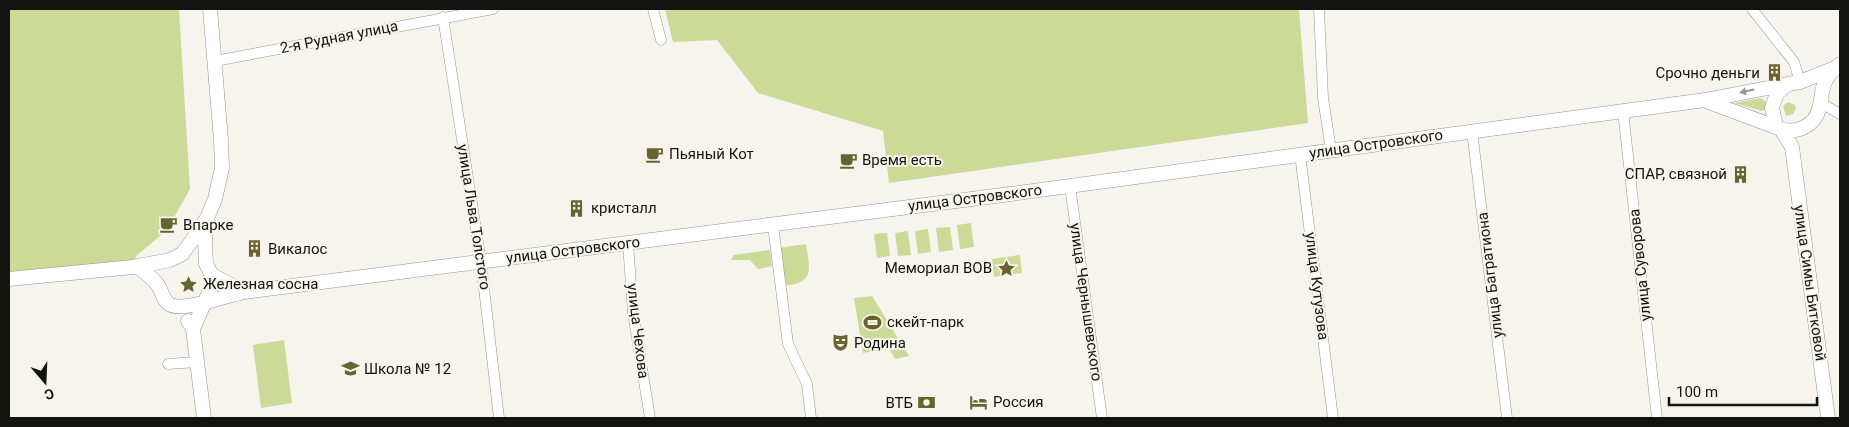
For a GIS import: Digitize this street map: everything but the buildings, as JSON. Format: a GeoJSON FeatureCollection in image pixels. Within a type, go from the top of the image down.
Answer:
{"type":"FeatureCollection","features":[{"type":"Feature","properties":{"kind":"street"},"geometry":{"type":"LineString","coordinates":[[158,285],[163,270],[176,257],[207,218],[215,199],[222,168],[210,9]]}},
{"type":"Feature","properties":{"kind":"street","name":"2-я Рудная улица"},"geometry":{"type":"LineString","coordinates":[[215,61],[442,16],[493,9]]}},
{"type":"Feature","properties":{"kind":"street"},"geometry":{"type":"LineString","coordinates":[[653,9],[662,40]]}},
{"type":"Feature","properties":{"kind":"street"},"geometry":{"type":"LineString","coordinates":[[1319,9],[1323,98],[1330,150]]}},
{"type":"Feature","properties":{"kind":"street"},"geometry":{"type":"LineString","coordinates":[[1752,9],[1794,62],[1794,83]]}},
{"type":"Feature","properties":{"kind":"street","name":"улица Льва Толстого"},"geometry":{"type":"LineString","coordinates":[[442,16],[481,262],[499,418]]}},
{"type":"Feature","properties":{"kind":"street","name":"улица Островского"},"geometry":{"type":"LineString","coordinates":[[204,301],[244,292],[1070,186],[1705,100],[1794,83],[1838,66]]}},
{"type":"Feature","properties":{"kind":"street","name":"улица Островского"},"geometry":{"type":"LineString","coordinates":[[1820,102],[1825,82],[1838,66]]}},
{"type":"Feature","properties":{"kind":"street"},"geometry":{"type":"LineString","coordinates":[[1794,83],[1814,91],[1820,102],[1840,114]]}},
{"type":"Feature","properties":{"kind":"street"},"geometry":{"type":"LineString","coordinates":[[1792,147],[1772,116],[1774,98],[1794,83]]}},
{"type":"Feature","properties":{"kind":"street","name":"улица Островского"},"geometry":{"type":"LineString","coordinates":[[1705,100],[1778,128]]}},
{"type":"Feature","properties":{"kind":"street"},"geometry":{"type":"LineString","coordinates":[[1778,128],[1789,132],[1809,124],[1816,116],[1820,102]]}},
{"type":"Feature","properties":{"kind":"street","name":"улица Суворова"},"geometry":{"type":"LineString","coordinates":[[1623,111],[1657,418]]}},
{"type":"Feature","properties":{"kind":"street"},"geometry":{"type":"LineString","coordinates":[[1792,147],[1798,130]]}},
{"type":"Feature","properties":{"kind":"street","name":"улица Багратиона"},"geometry":{"type":"LineString","coordinates":[[1472,131],[1507,418]]}},
{"type":"Feature","properties":{"kind":"street","name":"улица Симы Битковой"},"geometry":{"type":"LineString","coordinates":[[1792,147],[1828,418]]}},
{"type":"Feature","properties":{"kind":"street","name":"улица Кутузова"},"geometry":{"type":"LineString","coordinates":[[1300,154],[1333,418]]}},
{"type":"Feature","properties":{"kind":"street","name":"улица Чернышевского"},"geometry":{"type":"LineString","coordinates":[[1070,186],[1102,418]]}},
{"type":"Feature","properties":{"kind":"street"},"geometry":{"type":"LineString","coordinates":[[204,418],[193,329],[204,301],[212,288],[205,240],[207,218]]}},
{"type":"Feature","properties":{"kind":"street"},"geometry":{"type":"LineString","coordinates":[[773,225],[788,344],[807,384],[812,418]]}},
{"type":"Feature","properties":{"kind":"street","name":"улица Чехова"},"geometry":{"type":"LineString","coordinates":[[628,243],[633,313],[650,418]]}},
{"type":"Feature","properties":{"kind":"street"},"geometry":{"type":"LineString","coordinates":[[9,278],[137,266],[176,257],[199,258],[209,270],[244,292]]}},
{"type":"Feature","properties":{"kind":"street"},"geometry":{"type":"LineString","coordinates":[[137,266],[158,285],[162,296],[169,304],[179,308],[190,307],[204,301]]}},
{"type":"Feature","properties":{"kind":"street"},"geometry":{"type":"LineString","coordinates":[[179,308],[193,329]]}},
{"type":"Feature","properties":{"kind":"street"},"geometry":{"type":"LineString","coordinates":[[168,364],[196,362]]}},
{"type":"Feature","properties":{"kind":"green space"},"geometry":{"type":"Polygon","coordinates":[[[9,9],[179,9],[190,189],[167,230],[136,256],[133,267],[9,278],[9,9]]]}},
{"type":"Feature","properties":{"kind":"green space"},"geometry":{"type":"Polygon","coordinates":[[[665,9],[1299,9],[1308,123],[889,183],[883,131],[758,93],[717,40],[673,42],[665,9]]]}},
{"type":"Feature","properties":{"kind":"green space"},"geometry":{"type":"Polygon","coordinates":[[[1761,98],[1767,103],[1766,109],[1762,111],[1734,103],[1761,98]]]}},
{"type":"Feature","properties":{"kind":"green space"},"geometry":{"type":"Polygon","coordinates":[[[1788,102],[1795,105],[1796,108],[1793,114],[1786,116],[1783,106],[1788,102]]]}},
{"type":"Feature","properties":{"kind":"green space"},"geometry":{"type":"Polygon","coordinates":[[[971,223],[974,247],[960,249],[957,225],[971,223]]]}},
{"type":"Feature","properties":{"kind":"green space"},"geometry":{"type":"Polygon","coordinates":[[[950,227],[953,250],[939,252],[936,228],[950,227]]]}},
{"type":"Feature","properties":{"kind":"green space"},"geometry":{"type":"Polygon","coordinates":[[[928,229],[931,252],[918,254],[915,231],[928,229]]]}},
{"type":"Feature","properties":{"kind":"green space"},"geometry":{"type":"Polygon","coordinates":[[[908,231],[911,255],[898,256],[895,233],[908,231]]]}},
{"type":"Feature","properties":{"kind":"green space"},"geometry":{"type":"Polygon","coordinates":[[[887,233],[890,256],[877,258],[874,234],[887,233]]]}},
{"type":"Feature","properties":{"kind":"green space"},"geometry":{"type":"Polygon","coordinates":[[[806,244],[809,261],[808,274],[801,282],[783,286],[778,248],[806,244]]]}},
{"type":"Feature","properties":{"kind":"green space"},"geometry":{"type":"Polygon","coordinates":[[[770,250],[772,266],[758,269],[750,260],[731,260],[734,255],[770,250]]]}},
{"type":"Feature","properties":{"kind":"green space"},"geometry":{"type":"Polygon","coordinates":[[[1020,255],[1022,273],[994,277],[992,259],[1020,255]]]}},
{"type":"Feature","properties":{"kind":"green space","name":"скейт-парк"},"geometry":{"type":"Polygon","coordinates":[[[872,296],[909,356],[895,359],[889,348],[863,353],[854,298],[872,296]]]}},
{"type":"Feature","properties":{"kind":"green space"},"geometry":{"type":"Polygon","coordinates":[[[284,340],[292,403],[261,408],[253,345],[284,340]]]}},
{"type":"Feature","properties":{"kind":"place","name":"Срочно деньги"},"geometry":{"type":"Point","coordinates":[1774,73]}},
{"type":"Feature","properties":{"kind":"place","name":"Пьяный Кот"},"geometry":{"type":"Point","coordinates":[655,154]}},
{"type":"Feature","properties":{"kind":"place","name":"Время есть"},"geometry":{"type":"Point","coordinates":[848,160]}},
{"type":"Feature","properties":{"kind":"place","name":"СПАР, связной"},"geometry":{"type":"Point","coordinates":[1741,174]}},
{"type":"Feature","properties":{"kind":"place","name":"кристалл"},"geometry":{"type":"Point","coordinates":[577,208]}},
{"type":"Feature","properties":{"kind":"place","name":"Впарке"},"geometry":{"type":"Point","coordinates":[169,225]}},
{"type":"Feature","properties":{"kind":"place","name":"Викалос"},"geometry":{"type":"Point","coordinates":[254,249]}},
{"type":"Feature","properties":{"kind":"place","name":"Мемориал ВОВ"},"geometry":{"type":"Point","coordinates":[1006,268]}},
{"type":"Feature","properties":{"kind":"place","name":"Железная сосна"},"geometry":{"type":"Point","coordinates":[189,284]}},
{"type":"Feature","properties":{"kind":"place","name":"скейт-парк"},"geometry":{"type":"Point","coordinates":[873,322]}},
{"type":"Feature","properties":{"kind":"place","name":"Родина"},"geometry":{"type":"Point","coordinates":[840,343]}},
{"type":"Feature","properties":{"kind":"place","name":"Школа № 12"},"geometry":{"type":"Point","coordinates":[350,369]}},
{"type":"Feature","properties":{"kind":"place","name":"Россия"},"geometry":{"type":"Point","coordinates":[979,402]}},
{"type":"Feature","properties":{"kind":"place","name":"ВТБ"},"geometry":{"type":"Point","coordinates":[927,403]}}]}
